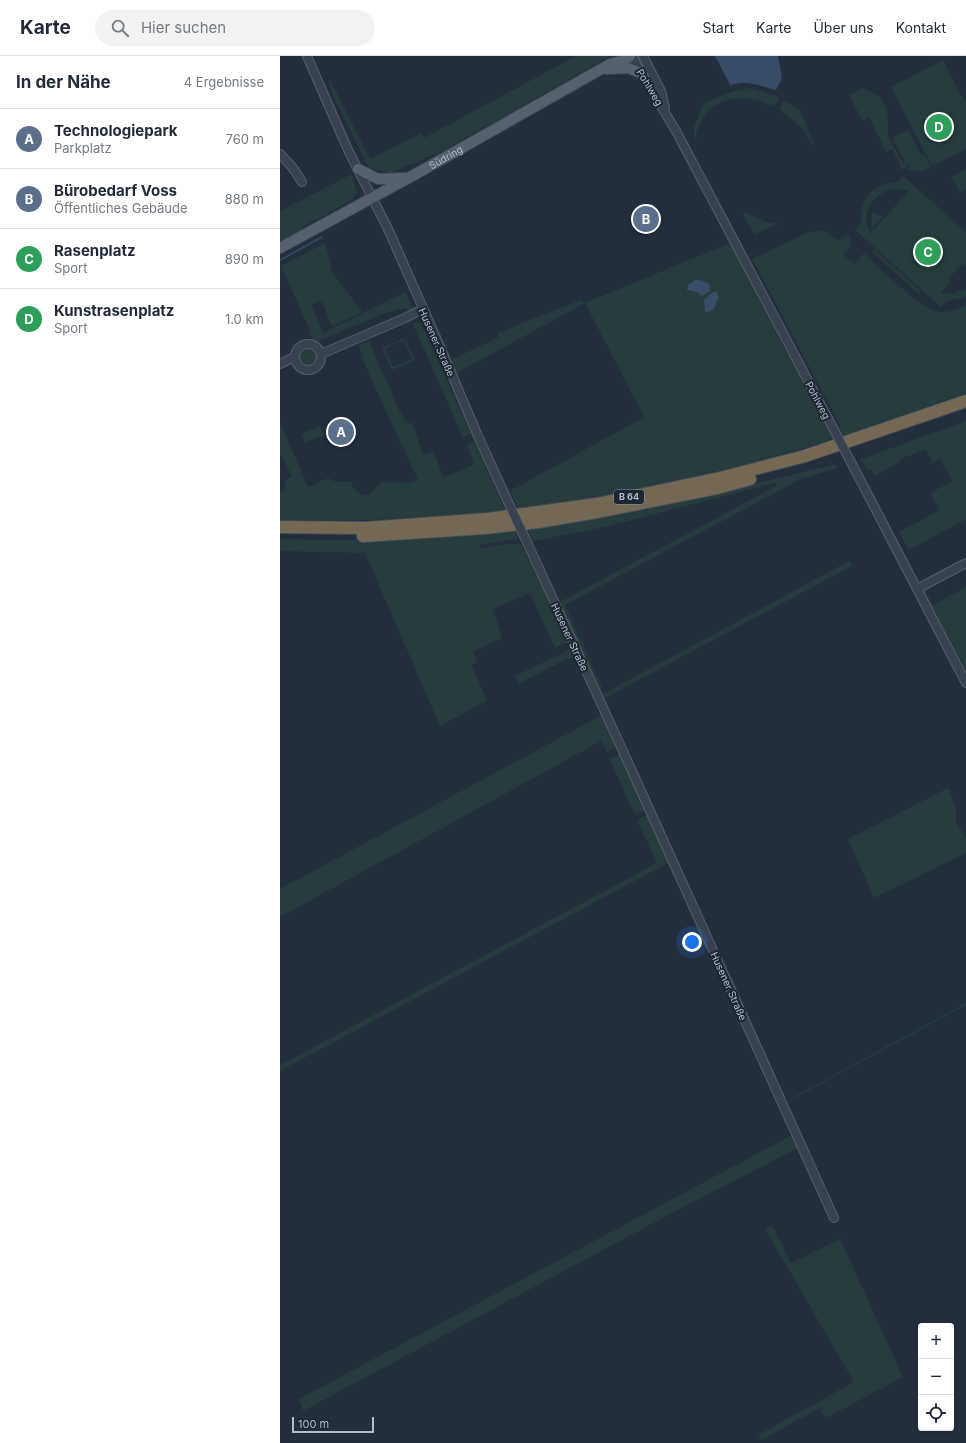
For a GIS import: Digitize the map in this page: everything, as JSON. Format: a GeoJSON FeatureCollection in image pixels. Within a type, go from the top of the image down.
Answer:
{"type":"FeatureCollection","features":[{"type":"Feature","properties":{"kind":"highway","name":"B 64"},"geometry":{"type":"LineString","coordinates":[[280,528],[366,528],[397,526],[488,519],[597,504],[720,478],[805,456],[966,401]]}},
{"type":"Feature","properties":{"kind":"highway","name":"B 64"},"geometry":{"type":"LineString","coordinates":[[280,535],[367,536],[485,528],[538,522],[598,512],[717,488],[833,455],[966,410]]}},
{"type":"Feature","properties":{"kind":"main road","name":"Südring"},"geometry":{"type":"LineString","coordinates":[[610,64],[617,56]]}},
{"type":"Feature","properties":{"kind":"main road","name":"Südring"},"geometry":{"type":"LineString","coordinates":[[280,248],[610,64],[622,61],[631,56]]}},
{"type":"Feature","properties":{"kind":"main road"},"geometry":{"type":"LineString","coordinates":[[600,70],[628,68],[641,73]]}},
{"type":"Feature","properties":{"kind":"main road"},"geometry":{"type":"LineString","coordinates":[[358,169],[378,179],[408,178]]}},
{"type":"Feature","properties":{"kind":"street","name":"Husener Straße"},"geometry":{"type":"LineString","coordinates":[[307,56],[438,342],[478,436],[622,749],[834,1218]]}},
{"type":"Feature","properties":{"kind":"street","name":"Pohlweg"},"geometry":{"type":"LineString","coordinates":[[631,56],[669,118],[966,683]]}},
{"type":"Feature","properties":{"kind":"street","name":"Pohlweg"},"geometry":{"type":"LineString","coordinates":[[643,56],[661,92],[669,118]]}},
{"type":"Feature","properties":{"kind":"street"},"geometry":{"type":"LineString","coordinates":[[280,154],[293,168],[302,182]]}},
{"type":"Feature","properties":{"kind":"street"},"geometry":{"type":"LineString","coordinates":[[321,354],[423,309]]}},
{"type":"Feature","properties":{"kind":"street"},"geometry":{"type":"LineString","coordinates":[[306,343],[317,347],[321,354],[320,362],[315,368],[308,370],[304,369],[295,362],[295,352],[298,347],[306,343]]}},
{"type":"Feature","properties":{"kind":"street"},"geometry":{"type":"LineString","coordinates":[[280,364],[294,357]]}},
{"type":"Feature","properties":{"kind":"street"},"geometry":{"type":"LineString","coordinates":[[917,589],[966,563]]}},
{"type":"Feature","properties":{"kind":"green space"},"geometry":{"type":"Polygon","coordinates":[[[576,56],[609,56],[445,150],[390,173],[369,168],[332,94],[329,80],[370,159],[421,133],[424,138],[576,56]]]}},
{"type":"Feature","properties":{"kind":"green space"},"geometry":{"type":"Polygon","coordinates":[[[943,60],[966,105],[966,149],[932,166],[891,87],[943,60]]]}},
{"type":"Feature","properties":{"kind":"green space"},"geometry":{"type":"Polygon","coordinates":[[[750,88],[780,98],[774,107],[749,99],[725,101],[706,113],[700,124],[696,138],[694,138],[694,127],[703,104],[726,94],[750,88]]]}},
{"type":"Feature","properties":{"kind":"green space"},"geometry":{"type":"Polygon","coordinates":[[[863,88],[880,97],[886,108],[888,119],[888,137],[903,163],[905,161],[892,138],[908,130],[921,155],[924,154],[931,167],[923,171],[909,170],[909,163],[905,169],[900,169],[899,161],[892,149],[886,152],[869,117],[862,120],[849,95],[863,88]]]}},
{"type":"Feature","properties":{"kind":"green space"},"geometry":{"type":"Polygon","coordinates":[[[784,100],[800,110],[815,146],[801,127],[779,109],[784,100]]]}},
{"type":"Feature","properties":{"kind":"green space"},"geometry":{"type":"Polygon","coordinates":[[[966,169],[966,190],[960,193],[951,177],[966,169]]]}},
{"type":"Feature","properties":{"kind":"green space"},"geometry":{"type":"Polygon","coordinates":[[[352,174],[357,193],[354,198],[322,217],[303,226],[301,232],[280,243],[280,211],[352,174]]]}},
{"type":"Feature","properties":{"kind":"green space"},"geometry":{"type":"Polygon","coordinates":[[[903,176],[966,232],[966,264],[965,266],[962,264],[949,278],[951,281],[941,293],[952,294],[966,289],[966,296],[947,301],[941,307],[855,230],[861,223],[863,205],[869,195],[878,187],[884,184],[896,182],[903,176]],[[891,189],[884,192],[873,201],[867,212],[868,226],[871,233],[872,212],[883,217],[872,229],[873,230],[909,191],[891,189]]]}},
{"type":"Feature","properties":{"kind":"green space"},"geometry":{"type":"Polygon","coordinates":[[[742,211],[764,221],[777,224],[754,235],[742,211]]]}},
{"type":"Feature","properties":{"kind":"green space"},"geometry":{"type":"Polygon","coordinates":[[[816,231],[826,232],[834,239],[839,240],[843,236],[848,236],[851,244],[843,255],[855,264],[864,253],[899,286],[928,308],[944,312],[956,310],[966,305],[966,393],[848,435],[842,434],[839,429],[840,425],[752,259],[807,233],[816,231]]]}},
{"type":"Feature","properties":{"kind":"green space"},"geometry":{"type":"Polygon","coordinates":[[[325,243],[333,273],[362,312],[332,326],[322,302],[318,301],[312,305],[323,333],[405,292],[413,309],[410,311],[404,308],[390,311],[319,341],[321,347],[311,337],[309,328],[281,266],[325,243]]]}},
{"type":"Feature","properties":{"kind":"green space"},"geometry":{"type":"Polygon","coordinates":[[[730,243],[832,437],[828,441],[747,464],[665,484],[600,497],[518,509],[510,491],[644,417],[585,303],[730,243]]]}},
{"type":"Feature","properties":{"kind":"green space"},"geometry":{"type":"Polygon","coordinates":[[[874,249],[921,291],[919,294],[872,252],[874,249]]]}},
{"type":"Feature","properties":{"kind":"green space"},"geometry":{"type":"Polygon","coordinates":[[[581,300],[585,303],[455,374],[449,361],[499,337],[497,333],[581,300]]]}},
{"type":"Feature","properties":{"kind":"green space"},"geometry":{"type":"Polygon","coordinates":[[[420,321],[471,434],[463,438],[413,324],[420,321]]]}},
{"type":"Feature","properties":{"kind":"green space"},"geometry":{"type":"Polygon","coordinates":[[[405,338],[415,360],[392,370],[382,348],[405,338]],[[404,340],[385,349],[393,367],[412,359],[404,340]]]}},
{"type":"Feature","properties":{"kind":"green space"},"geometry":{"type":"Polygon","coordinates":[[[369,341],[400,412],[407,423],[412,423],[423,455],[433,451],[444,478],[474,464],[466,445],[474,441],[506,512],[367,520],[280,520],[280,493],[286,490],[284,482],[292,476],[280,453],[280,423],[308,487],[328,478],[336,482],[350,481],[357,492],[369,495],[382,482],[411,483],[418,480],[364,363],[359,345],[369,341]]]}},
{"type":"Feature","properties":{"kind":"green space"},"geometry":{"type":"Polygon","coordinates":[[[308,348],[314,351],[317,357],[314,363],[308,366],[302,363],[299,357],[302,351],[308,348]]]}},
{"type":"Feature","properties":{"kind":"green space"},"geometry":{"type":"Polygon","coordinates":[[[966,421],[966,519],[909,550],[899,532],[940,510],[930,493],[953,481],[940,459],[933,463],[926,449],[903,458],[898,463],[874,476],[871,469],[867,470],[861,459],[966,421]]]}},
{"type":"Feature","properties":{"kind":"green space"},"geometry":{"type":"Polygon","coordinates":[[[320,426],[324,435],[305,443],[301,434],[320,426]]]}},
{"type":"Feature","properties":{"kind":"green space"},"geometry":{"type":"Polygon","coordinates":[[[836,464],[838,468],[801,479],[565,605],[602,688],[599,690],[560,602],[778,485],[774,483],[605,527],[533,541],[528,530],[601,518],[836,464]]]}},
{"type":"Feature","properties":{"kind":"green space"},"geometry":{"type":"Polygon","coordinates":[[[514,529],[518,539],[479,545],[482,548],[508,544],[521,544],[568,642],[555,648],[530,593],[493,609],[502,638],[473,652],[478,662],[472,665],[487,701],[440,726],[365,553],[280,551],[280,539],[362,540],[514,529]]]}},
{"type":"Feature","properties":{"kind":"green space"},"geometry":{"type":"Polygon","coordinates":[[[849,561],[852,566],[603,699],[601,695],[849,561]]]}},
{"type":"Feature","properties":{"kind":"green space"},"geometry":{"type":"Polygon","coordinates":[[[966,587],[966,675],[923,593],[924,588],[933,605],[966,587]]]}},
{"type":"Feature","properties":{"kind":"green space"},"geometry":{"type":"Polygon","coordinates":[[[571,649],[574,657],[561,662],[519,684],[515,676],[571,649]]]}},
{"type":"Feature","properties":{"kind":"green space"},"geometry":{"type":"Polygon","coordinates":[[[602,715],[616,746],[607,752],[601,741],[280,917],[280,889],[602,715]]]}},
{"type":"Feature","properties":{"kind":"green space"},"geometry":{"type":"Polygon","coordinates":[[[620,755],[646,809],[635,815],[609,758],[620,755]]]}},
{"type":"Feature","properties":{"kind":"green space"},"geometry":{"type":"Polygon","coordinates":[[[948,788],[956,807],[956,821],[966,839],[966,853],[874,898],[848,839],[948,788]]]}},
{"type":"Feature","properties":{"kind":"green space"},"geometry":{"type":"Polygon","coordinates":[[[648,814],[670,862],[280,1071],[280,1065],[657,863],[637,820],[648,814]]]}},
{"type":"Feature","properties":{"kind":"green space"},"geometry":{"type":"Polygon","coordinates":[[[732,978],[784,1095],[782,1095],[730,979],[732,978]]]}},
{"type":"Feature","properties":{"kind":"green space"},"geometry":{"type":"Polygon","coordinates":[[[966,1003],[966,1005],[791,1100],[790,1099],[966,1003]]]}},
{"type":"Feature","properties":{"kind":"green space"},"geometry":{"type":"Polygon","coordinates":[[[792,1135],[798,1148],[674,1212],[303,1411],[299,1399],[792,1135]]]}},
{"type":"Feature","properties":{"kind":"green space"},"geometry":{"type":"Polygon","coordinates":[[[772,1225],[791,1263],[840,1239],[903,1377],[826,1418],[820,1408],[761,1440],[758,1435],[854,1382],[765,1229],[772,1225]]]}},
{"type":"Feature","properties":{"kind":"water"},"geometry":{"type":"Polygon","coordinates":[[[715,56],[778,56],[782,78],[776,90],[748,83],[730,85],[715,56]]]}},
{"type":"Feature","properties":{"kind":"water"},"geometry":{"type":"Polygon","coordinates":[[[695,280],[707,283],[710,286],[710,291],[702,296],[697,292],[687,290],[688,285],[695,280]]]}},
{"type":"Feature","properties":{"kind":"water"},"geometry":{"type":"Polygon","coordinates":[[[713,292],[717,292],[719,297],[713,310],[706,313],[704,300],[713,292]]]}},
{"type":"Feature","properties":{"kind":"waterway"},"geometry":{"type":"LineString","coordinates":[[280,260],[322,237]]}},
{"type":"Feature","properties":{"kind":"place","name":"Kunstrasenplatz"},"geometry":{"type":"Point","coordinates":[939,127]}},
{"type":"Feature","properties":{"kind":"place","name":"Bürobedarf Voss"},"geometry":{"type":"Point","coordinates":[646,219]}},
{"type":"Feature","properties":{"kind":"place","name":"Rasenplatz"},"geometry":{"type":"Point","coordinates":[928,252]}},
{"type":"Feature","properties":{"kind":"place","name":"Technologiepark"},"geometry":{"type":"Point","coordinates":[341,432]}}]}
